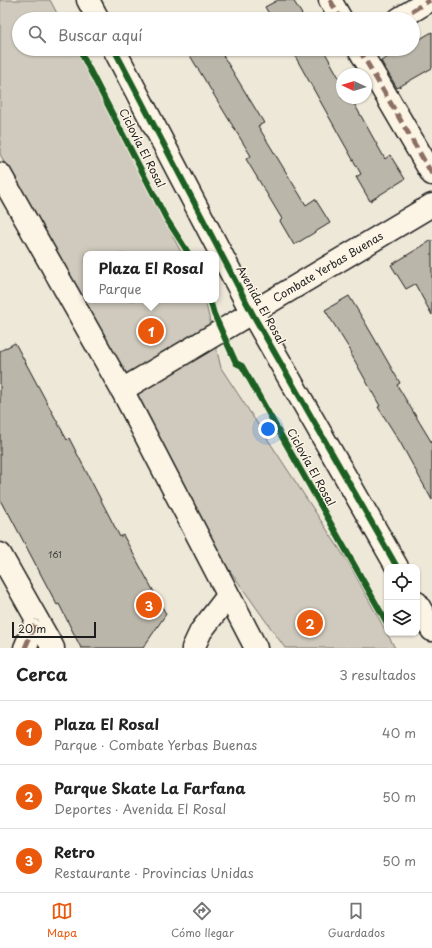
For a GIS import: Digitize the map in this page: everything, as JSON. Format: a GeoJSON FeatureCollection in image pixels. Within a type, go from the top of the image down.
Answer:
{"type":"FeatureCollection","features":[{"type":"Feature","properties":{"kind":"street"},"geometry":{"type":"LineString","coordinates":[[88,0],[94,12]]}},
{"type":"Feature","properties":{"kind":"street"},"geometry":{"type":"LineString","coordinates":[[330,0],[337,12]]}},
{"type":"Feature","properties":{"kind":"street"},"geometry":{"type":"LineString","coordinates":[[410,12],[430,0]]}},
{"type":"Feature","properties":{"kind":"street","name":"Avenida El Rosal"},"geometry":{"type":"LineString","coordinates":[[118,56],[252,313],[395,564]]}},
{"type":"Feature","properties":{"kind":"street"},"geometry":{"type":"LineString","coordinates":[[363,56],[432,174]]}},
{"type":"Feature","properties":{"kind":"street"},"geometry":{"type":"LineString","coordinates":[[0,174],[122,390],[256,648]]}},
{"type":"Feature","properties":{"kind":"street","name":"Combate Yerbas Buenas"},"geometry":{"type":"LineString","coordinates":[[122,390],[432,206]]}},
{"type":"Feature","properties":{"kind":"street"},"geometry":{"type":"LineString","coordinates":[[0,554],[53,648]]}},
{"type":"Feature","properties":{"kind":"street"},"geometry":{"type":"LineString","coordinates":[[193,648],[201,631],[228,596]]}},
{"type":"Feature","properties":{"kind":"street"},"geometry":{"type":"LineString","coordinates":[[420,608],[432,630]]}},
{"type":"Feature","properties":{"kind":"street"},"geometry":{"type":"LineString","coordinates":[[25,648],[38,620]]}},
{"type":"Feature","properties":{"kind":"shaded area"},"geometry":{"type":"Polygon","coordinates":[[[0,0],[50,0],[56,12],[12,12],[12,56],[79,56],[180,251],[83,251],[83,303],[206,303],[221,368],[348,562],[384,628],[384,636],[388,636],[395,648],[285,648],[164,478],[0,154],[0,0]]]}},
{"type":"Feature","properties":{"kind":"building"},"geometry":{"type":"Polygon","coordinates":[[[278,0],[293,0],[301,12],[268,12],[265,7],[278,0]]]}},
{"type":"Feature","properties":{"kind":"building"},"geometry":{"type":"Polygon","coordinates":[[[432,32],[432,68],[397,88],[381,61],[390,56],[420,56],[420,39],[432,32]]]}},
{"type":"Feature","properties":{"kind":"building"},"geometry":{"type":"Polygon","coordinates":[[[190,56],[223,56],[264,123],[258,126],[306,205],[315,199],[330,223],[294,245],[280,221],[282,219],[246,159],[251,156],[190,56]]]}},
{"type":"Feature","properties":{"kind":"building"},"geometry":{"type":"Polygon","coordinates":[[[295,56],[327,56],[336,72],[336,104],[354,104],[385,159],[390,155],[405,179],[370,201],[356,177],[361,174],[295,56]]]}},
{"type":"Feature","properties":{"kind":"building"},"geometry":{"type":"Polygon","coordinates":[[[432,240],[432,315],[415,284],[406,289],[391,265],[432,240]]]}},
{"type":"Feature","properties":{"kind":"building"},"geometry":{"type":"Polygon","coordinates":[[[349,296],[400,383],[397,385],[432,443],[432,500],[400,442],[378,407],[380,406],[351,354],[352,353],[325,310],[349,296]]]}},
{"type":"Feature","properties":{"kind":"building"},"geometry":{"type":"Polygon","coordinates":[[[15,343],[67,440],[69,438],[120,537],[123,535],[166,614],[143,648],[81,648],[59,604],[57,605],[8,512],[7,513],[0,500],[0,351],[15,343]]]}},
{"type":"Feature","properties":{"kind":"marked path"},"geometry":{"type":"LineString","coordinates":[[330,0],[337,12]]}},
{"type":"Feature","properties":{"kind":"marked path"},"geometry":{"type":"LineString","coordinates":[[410,12],[430,0]]}},
{"type":"Feature","properties":{"kind":"marked path"},"geometry":{"type":"LineString","coordinates":[[363,56],[432,174]]}},
{"type":"Feature","properties":{"kind":"marked path"},"geometry":{"type":"LineString","coordinates":[[25,648],[37,620]]}},
{"type":"Feature","properties":{"kind":"cycle path","name":"Ciclovía El Rosal"},"geometry":{"type":"LineString","coordinates":[[83,56],[166,218],[187,251]]}},
{"type":"Feature","properties":{"kind":"cycle path"},"geometry":{"type":"LineString","coordinates":[[118,56],[252,313],[395,564]]}},
{"type":"Feature","properties":{"kind":"cycle path","name":"Ciclovía El Rosal"},"geometry":{"type":"LineString","coordinates":[[211,303],[214,314],[236,363],[242,366],[384,618]]}},
{"type":"Feature","properties":{"kind":"place","name":"Plaza El Rosal"},"geometry":{"type":"Point","coordinates":[151,331]}},
{"type":"Feature","properties":{"kind":"place","name":"Retro"},"geometry":{"type":"Point","coordinates":[149,605]}},
{"type":"Feature","properties":{"kind":"place","name":"Parque Skate La Farfana"},"geometry":{"type":"Point","coordinates":[310,623]}}]}
